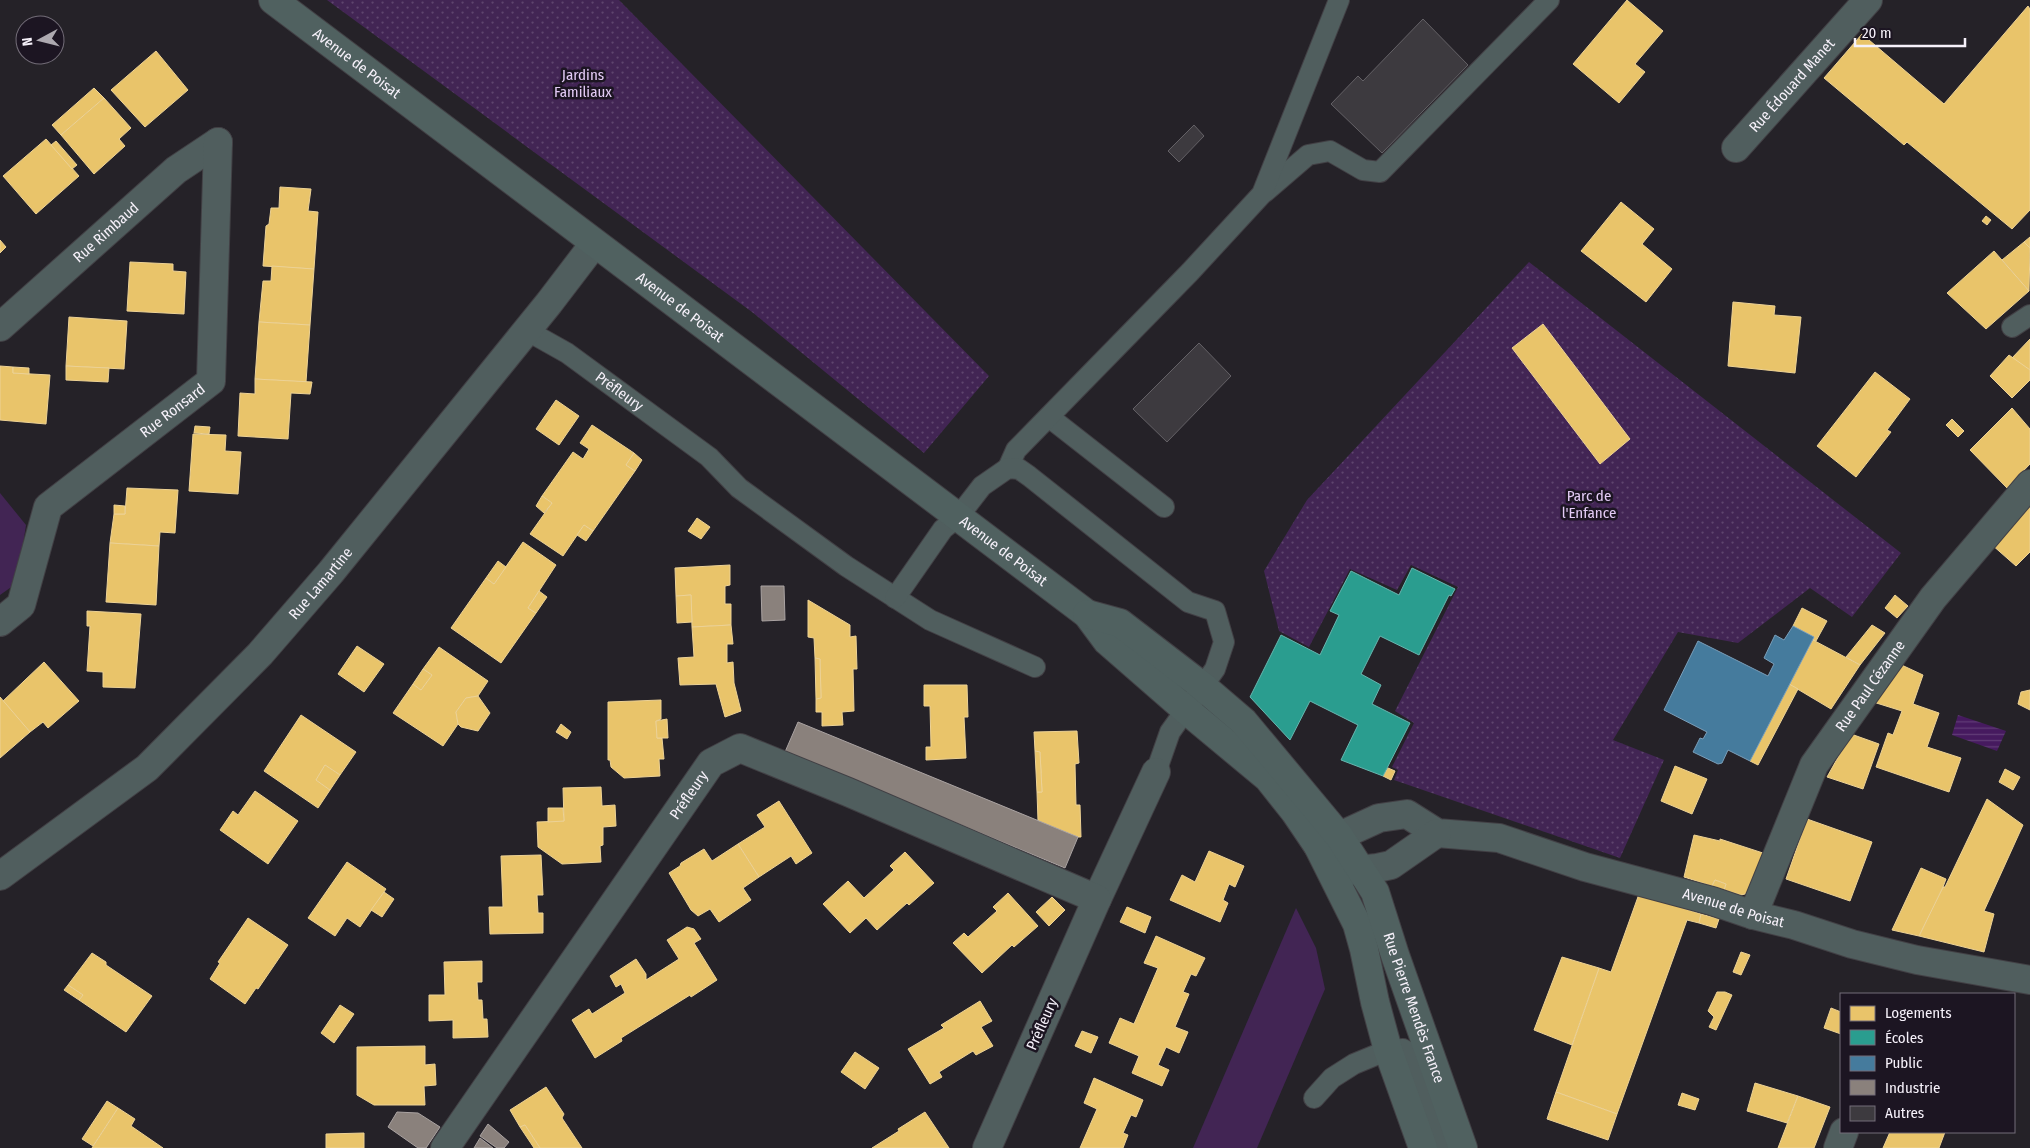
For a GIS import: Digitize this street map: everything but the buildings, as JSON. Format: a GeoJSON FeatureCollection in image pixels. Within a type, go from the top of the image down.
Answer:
{"type":"FeatureCollection","features":[{"type":"Feature","properties":{"kind":"main road","name":"Avenue de Poisat"},"geometry":{"type":"LineString","coordinates":[[273,0],[594,244],[1088,614],[1107,641],[1268,778],[1295,812],[1360,869]]}},
{"type":"Feature","properties":{"kind":"main road","name":"Avenue de Poisat"},"geometry":{"type":"LineString","coordinates":[[1088,614],[1120,623],[1202,686],[1244,722],[1329,841],[1332,873]]}},
{"type":"Feature","properties":{"kind":"main road","name":"Rue Pierre Mendès France"},"geometry":{"type":"LineString","coordinates":[[1360,869],[1375,892],[1395,955],[1463,1148]]}},
{"type":"Feature","properties":{"kind":"main road","name":"Rue Pierre Mendès France"},"geometry":{"type":"LineString","coordinates":[[1332,873],[1357,924],[1388,1050],[1423,1148]]}},
{"type":"Feature","properties":{"kind":"street","name":"Rue Édouard Manet"},"geometry":{"type":"LineString","coordinates":[[1736,148],[1868,0]]}},
{"type":"Feature","properties":{"kind":"street","name":"Rue Rimbaud"},"geometry":{"type":"LineString","coordinates":[[0,327],[176,170],[218,142]]}},
{"type":"Feature","properties":{"kind":"street","name":"Rue Ronsard"},"geometry":{"type":"LineString","coordinates":[[0,622],[21,605],[48,507],[211,380],[218,142]]}},
{"type":"Feature","properties":{"kind":"street","name":"Rue Lamartine"},"geometry":{"type":"LineString","coordinates":[[0,876],[147,768],[260,654],[331,572],[594,244]]}},
{"type":"Feature","properties":{"kind":"street","name":"Rue Paul Cézanne"},"geometry":{"type":"LineString","coordinates":[[1753,915],[1814,765],[1933,598],[2030,484]]}},
{"type":"Feature","properties":{"kind":"street","name":"Préfleury"},"geometry":{"type":"LineString","coordinates":[[446,1148],[711,763],[740,748],[848,792],[1097,899]]}},
{"type":"Feature","properties":{"kind":"street","name":"Préfleury"},"geometry":{"type":"LineString","coordinates":[[987,1148],[1097,899],[1156,772]]}},
{"type":"Feature","properties":{"kind":"street","name":"Avenue de Poisat"},"geometry":{"type":"LineString","coordinates":[[1329,841],[1379,818],[1407,814],[1437,833],[1499,838],[1585,867],[1712,901],[1753,915],[1794,925],[1852,944],[1917,960],[1995,984],[2030,980]]}},
{"type":"Feature","properties":{"kind":"street"},"geometry":{"type":"LineString","coordinates":[[1332,873],[1377,868],[1391,864],[1437,833]]}},
{"type":"Feature","properties":{"kind":"street"},"geometry":{"type":"LineString","coordinates":[[1838,1148],[1844,1133]]}},
{"type":"Feature","properties":{"kind":"lane"},"geometry":{"type":"LineString","coordinates":[[1262,194],[1339,0]]}},
{"type":"Feature","properties":{"kind":"lane"},"geometry":{"type":"LineString","coordinates":[[895,598],[943,529],[958,517],[982,486],[1008,468],[1016,450],[1190,272],[1262,194],[1308,155],[1330,152],[1363,170],[1380,172],[1549,0]]}},
{"type":"Feature","properties":{"kind":"lane"},"geometry":{"type":"LineString","coordinates":[[2012,327],[2030,315]]}},
{"type":"Feature","properties":{"kind":"lane","name":"Préfleury"},"geometry":{"type":"LineString","coordinates":[[526,330],[567,353],[709,457],[739,488],[846,566],[930,620],[1035,667]]}},
{"type":"Feature","properties":{"kind":"lane"},"geometry":{"type":"LineString","coordinates":[[1049,417],[1164,507]]}},
{"type":"Feature","properties":{"kind":"lane"},"geometry":{"type":"LineString","coordinates":[[1008,468],[1019,469],[1029,476],[1188,602],[1215,612],[1224,642],[1215,669],[1170,732],[1156,772]]}},
{"type":"Feature","properties":{"kind":"lane"},"geometry":{"type":"LineString","coordinates":[[1314,1098],[1332,1078],[1347,1068],[1388,1050],[1403,1049],[1412,1054],[1430,1113],[1448,1148]]}},
{"type":"Feature","properties":{"kind":"green space","name":"Jardins Familiaux"},"geometry":{"type":"Polygon","coordinates":[[[327,0],[619,0],[989,376],[924,453],[752,312],[327,0]]]}},
{"type":"Feature","properties":{"kind":"green space","name":"Parc de l'Enfance"},"geometry":{"type":"Polygon","coordinates":[[[1529,262],[1901,553],[1852,617],[1810,588],[1738,643],[1678,632],[1613,740],[1664,760],[1620,858],[1394,780],[1398,770],[1392,767],[1414,723],[1395,711],[1458,587],[1411,565],[1397,590],[1350,569],[1309,647],[1279,631],[1264,571],[1307,500],[1529,262]]]}},
{"type":"Feature","properties":{"kind":"green space"},"geometry":{"type":"Polygon","coordinates":[[[0,493],[26,525],[17,583],[0,595],[0,493]]]}},
{"type":"Feature","properties":{"kind":"green space"},"geometry":{"type":"Polygon","coordinates":[[[1296,908],[1316,948],[1325,989],[1257,1148],[1193,1148],[1296,908]]]}},
{"type":"Feature","properties":{"kind":"shaded area"},"geometry":{"type":"Polygon","coordinates":[[[1958,715],[2006,731],[1997,751],[1952,735],[1958,715]]]}}]}
